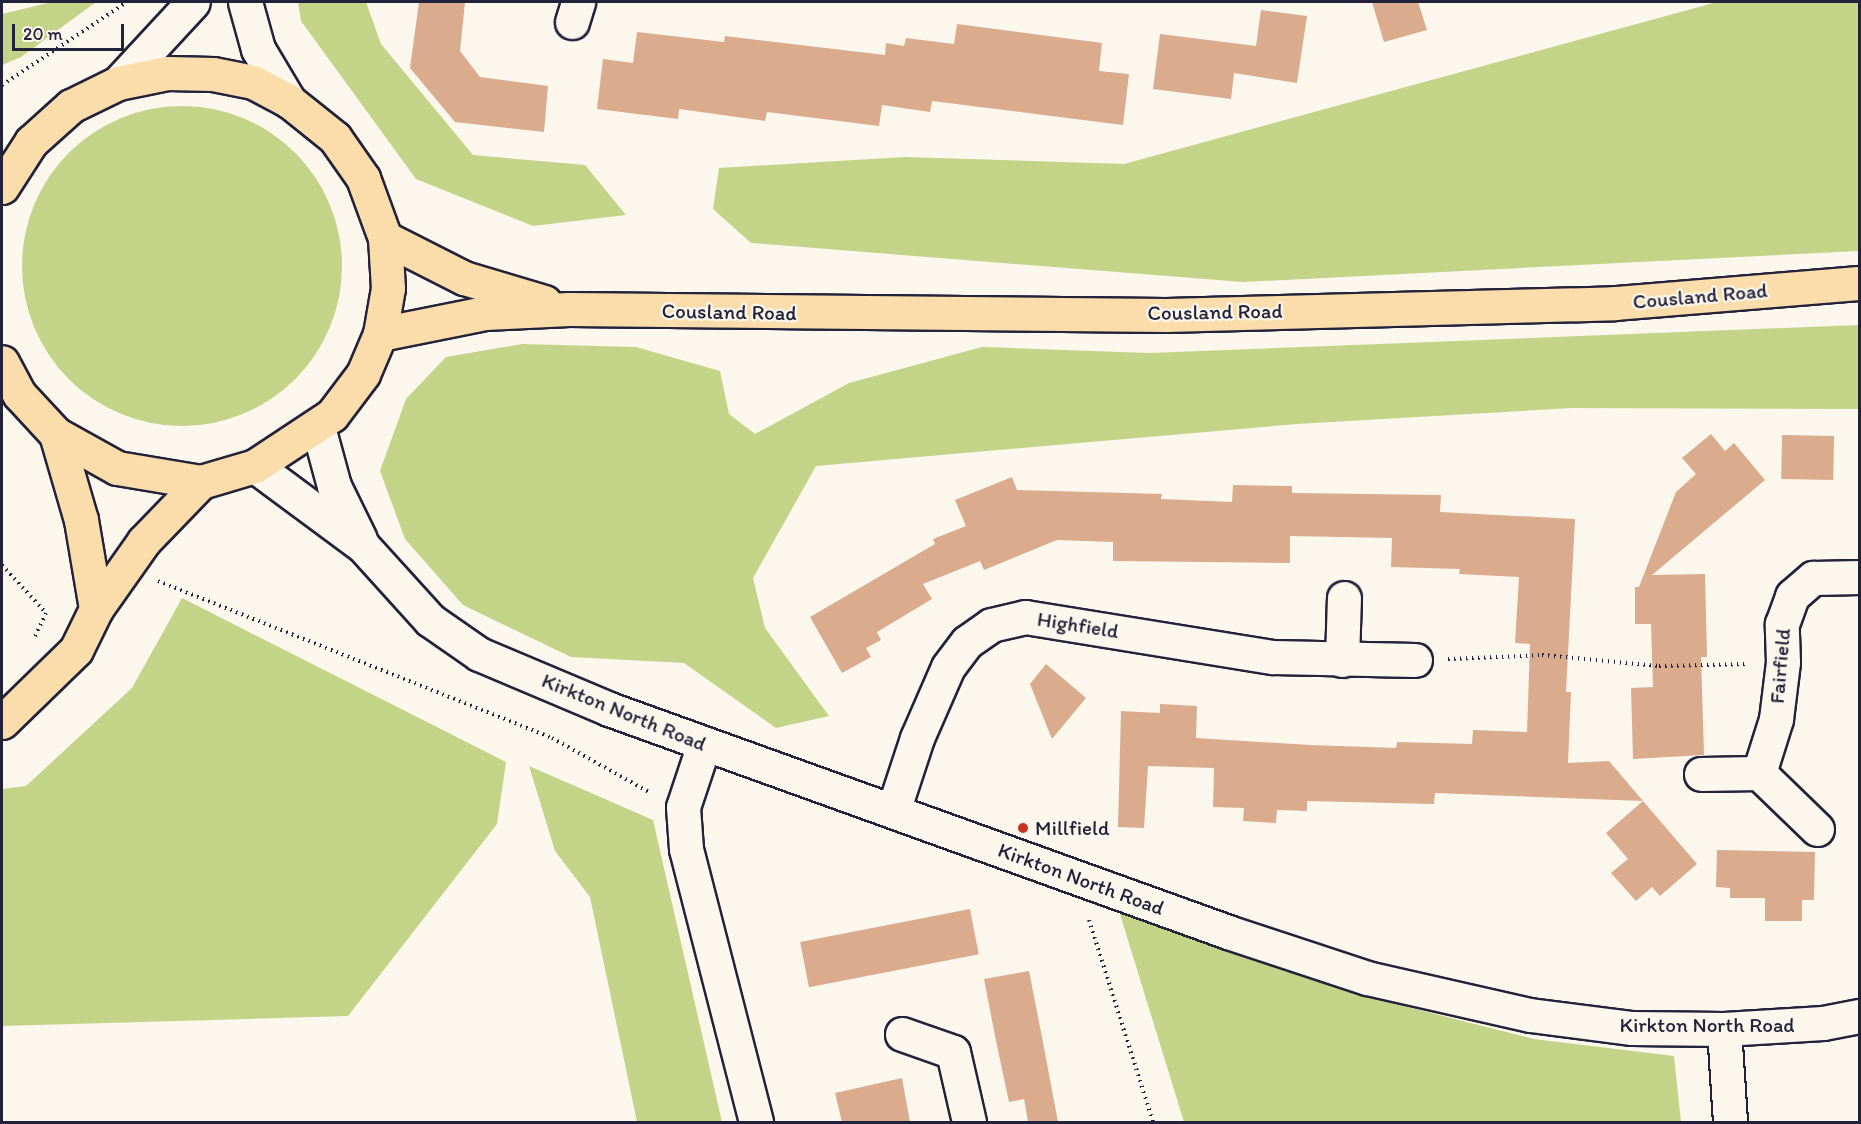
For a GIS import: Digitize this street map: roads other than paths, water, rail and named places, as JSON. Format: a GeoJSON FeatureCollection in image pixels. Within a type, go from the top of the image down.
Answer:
{"type":"FeatureCollection","features":[{"type":"Feature","properties":{"kind":"main road"},"geometry":{"type":"LineString","coordinates":[[2,187],[31,142],[71,106],[118,83],[167,73],[213,74],[253,82],[288,101],[335,138],[363,178],[385,238],[388,288],[380,334],[363,374],[332,416],[255,466],[201,482],[117,468],[56,434],[19,394],[2,362]]}},
{"type":"Feature","properties":{"kind":"main road","name":"Cousland Road"},"geometry":{"type":"LineString","coordinates":[[385,238],[464,278],[569,309]]}},
{"type":"Feature","properties":{"kind":"main road","name":"Cousland Road"},"geometry":{"type":"LineString","coordinates":[[380,334],[485,313],[569,309],[1166,315],[1615,303],[1860,283]]}},
{"type":"Feature","properties":{"kind":"main road"},"geometry":{"type":"LineString","coordinates":[[56,434],[81,520],[96,609]]}},
{"type":"Feature","properties":{"kind":"main road"},"geometry":{"type":"LineString","coordinates":[[2,722],[76,650],[96,609],[144,541],[201,482]]}},
{"type":"Feature","properties":{"kind":"street"},"geometry":{"type":"LineString","coordinates":[[118,83],[193,2]]}},
{"type":"Feature","properties":{"kind":"street"},"geometry":{"type":"LineString","coordinates":[[245,2],[258,49],[288,101]]}},
{"type":"Feature","properties":{"kind":"street"},"geometry":{"type":"LineString","coordinates":[[2,158],[31,142]]}},
{"type":"Feature","properties":{"kind":"street","name":"Kirkton North Road"},"geometry":{"type":"LineString","coordinates":[[318,427],[334,486],[363,546]]}},
{"type":"Feature","properties":{"kind":"street","name":"Kirkton North Road"},"geometry":{"type":"LineString","coordinates":[[255,466],[363,546],[430,620],[479,654],[704,744],[1367,978],[1530,1015],[1632,1028],[1724,1029],[1823,1023],[1860,1016]]}},
{"type":"Feature","properties":{"kind":"street","name":"Fairfield"},"geometry":{"type":"LineString","coordinates":[[1759,773],[1776,719],[1783,662],[1782,624],[1792,596],[1813,579],[1860,577]]}},
{"type":"Feature","properties":{"kind":"street"},"geometry":{"type":"LineString","coordinates":[[1342,660],[1344,598]]}},
{"type":"Feature","properties":{"kind":"street","name":"Highfield"},"geometry":{"type":"LineString","coordinates":[[893,811],[917,738],[948,667],[967,642],[991,625],[1036,618],[1262,656],[1342,660],[1415,660]]}},
{"type":"Feature","properties":{"kind":"street"},"geometry":{"type":"LineString","coordinates":[[704,744],[683,807],[686,849],[756,1122]]}},
{"type":"Feature","properties":{"kind":"street"},"geometry":{"type":"LineString","coordinates":[[1701,774],[1759,773],[1817,829]]}},
{"type":"Feature","properties":{"kind":"street"},"geometry":{"type":"LineString","coordinates":[[1724,1029],[1730,1122]]}},
{"type":"Feature","properties":{"kind":"street"},"geometry":{"type":"LineString","coordinates":[[902,1034],[953,1052],[969,1122]]}},
{"type":"Feature","properties":{"kind":"place","name":"Millfield"},"geometry":{"type":"Point","coordinates":[1023,828]}}]}
